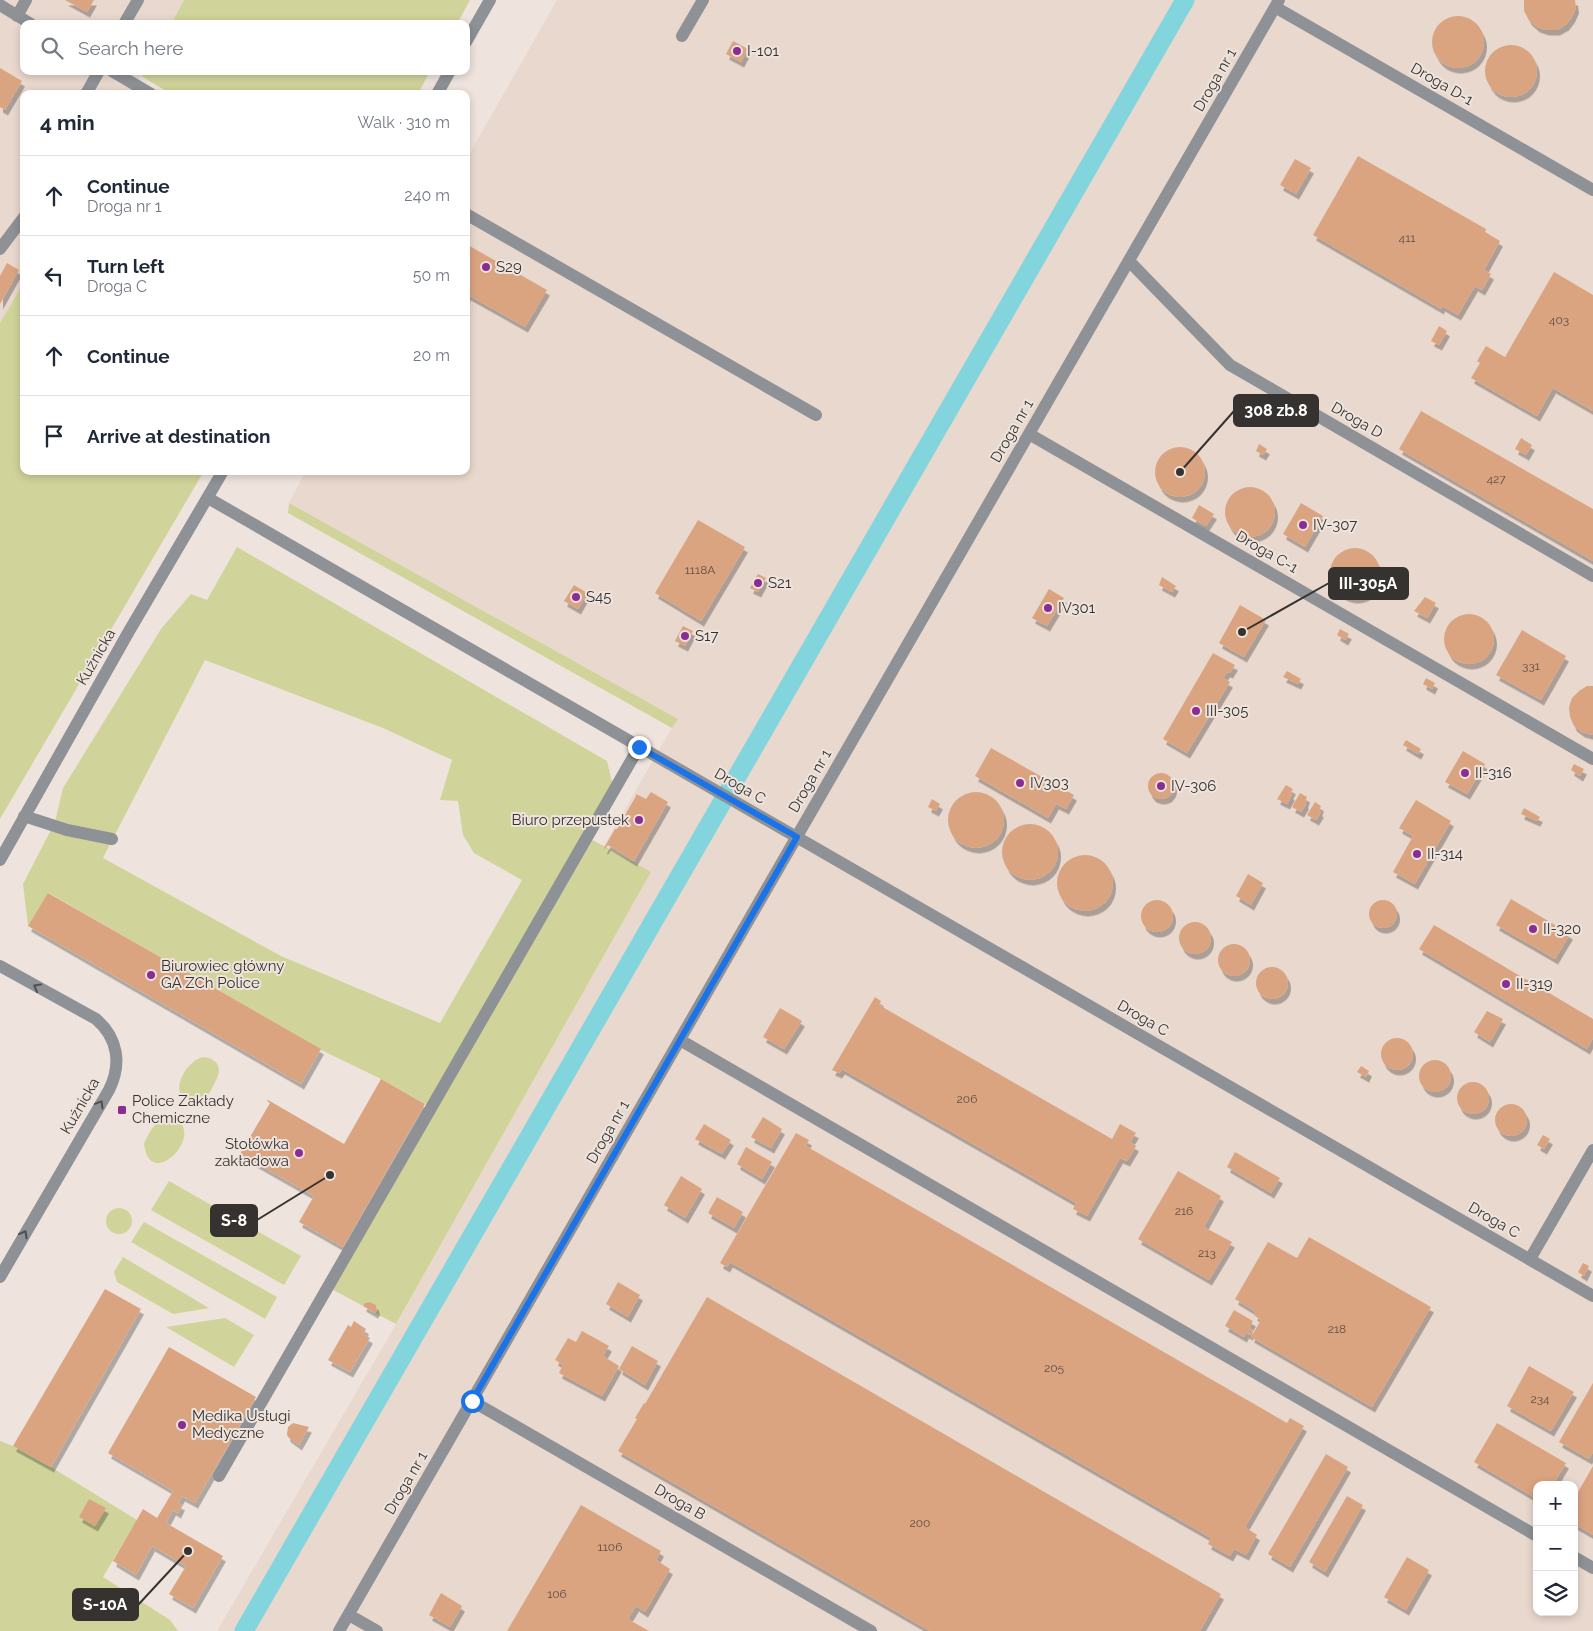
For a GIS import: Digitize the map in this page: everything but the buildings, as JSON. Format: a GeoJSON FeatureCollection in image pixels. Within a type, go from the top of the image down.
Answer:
{"type":"FeatureCollection","features":[{"type":"Feature","properties":{"kind":"street"},"geometry":{"type":"LineString","coordinates":[[17,16],[26,0]]}},
{"type":"Feature","properties":{"kind":"street"},"geometry":{"type":"LineString","coordinates":[[126,20],[138,0]]}},
{"type":"Feature","properties":{"kind":"street"},"geometry":{"type":"LineString","coordinates":[[470,35],[490,0]]}},
{"type":"Feature","properties":{"kind":"street"},"geometry":{"type":"LineString","coordinates":[[682,36],[703,0]]}},
{"type":"Feature","properties":{"kind":"street","name":"Droga D-1"},"geometry":{"type":"LineString","coordinates":[[1277,3],[1593,190]]}},
{"type":"Feature","properties":{"kind":"street","name":"Droga nr 1"},"geometry":{"type":"LineString","coordinates":[[339,1631],[1277,3]]}},
{"type":"Feature","properties":{"kind":"street"},"geometry":{"type":"LineString","coordinates":[[0,5],[24,20]]}},
{"type":"Feature","properties":{"kind":"street"},"geometry":{"type":"LineString","coordinates":[[88,90],[96,75]]}},
{"type":"Feature","properties":{"kind":"street"},"geometry":{"type":"LineString","coordinates":[[119,75],[144,90]]}},
{"type":"Feature","properties":{"kind":"street"},"geometry":{"type":"LineString","coordinates":[[439,90],[448,75]]}},
{"type":"Feature","properties":{"kind":"street"},"geometry":{"type":"LineString","coordinates":[[470,216],[816,415]]}},
{"type":"Feature","properties":{"kind":"street"},"geometry":{"type":"LineString","coordinates":[[0,249],[20,222]]}},
{"type":"Feature","properties":{"kind":"street","name":"Droga D"},"geometry":{"type":"LineString","coordinates":[[1129,261],[1230,364],[1593,576]]}},
{"type":"Feature","properties":{"kind":"street","name":"Droga C-1"},"geometry":{"type":"LineString","coordinates":[[1029,434],[1593,759]]}},
{"type":"Feature","properties":{"kind":"street","name":"Kuźnicka"},"geometry":{"type":"LineString","coordinates":[[0,860],[128,633],[222,475]]}},
{"type":"Feature","properties":{"kind":"street","name":"Droga C"},"geometry":{"type":"LineString","coordinates":[[208,498],[1593,1296]]}},
{"type":"Feature","properties":{"kind":"street"},"geometry":{"type":"LineString","coordinates":[[220,1476],[639,747]]}},
{"type":"Feature","properties":{"kind":"street"},"geometry":{"type":"LineString","coordinates":[[24,816],[67,830],[112,839]]}},
{"type":"Feature","properties":{"kind":"street","name":"Kuźnicka"},"geometry":{"type":"LineString","coordinates":[[0,966],[102,1024],[115,1046],[117,1066],[109,1090],[0,1277]]}},
{"type":"Feature","properties":{"kind":"street"},"geometry":{"type":"LineString","coordinates":[[680,1040],[1533,1534]]}},
{"type":"Feature","properties":{"kind":"street"},"geometry":{"type":"LineString","coordinates":[[1530,1259],[1593,1150]]}},
{"type":"Feature","properties":{"kind":"street","name":"Droga B"},"geometry":{"type":"LineString","coordinates":[[472,1401],[871,1631]]}},
{"type":"Feature","properties":{"kind":"street"},"geometry":{"type":"LineString","coordinates":[[1578,1559],[1593,1568]]}},
{"type":"Feature","properties":{"kind":"street"},"geometry":{"type":"LineString","coordinates":[[349,1615],[378,1631]]}},
{"type":"Feature","properties":{"kind":"shaded area"},"geometry":{"type":"Polygon","coordinates":[[[0,0],[184,0],[173,20],[20,20],[20,75],[142,75],[133,90],[20,90],[20,289],[0,323],[0,0]]]}},
{"type":"Feature","properties":{"kind":"shaded area"},"geometry":{"type":"Polygon","coordinates":[[[557,0],[1593,0],[1593,1631],[217,1631],[402,1314],[651,872],[603,847],[677,719],[289,503],[304,475],[470,475],[470,153],[557,0]]]}},
{"type":"Feature","properties":{"kind":"green space"},"geometry":{"type":"Polygon","coordinates":[[[184,0],[470,0],[459,20],[173,20],[184,0]]]}},
{"type":"Feature","properties":{"kind":"green space"},"geometry":{"type":"Polygon","coordinates":[[[428,75],[420,90],[164,90],[141,76],[428,75]]]}},
{"type":"Feature","properties":{"kind":"green space"},"geometry":{"type":"Polygon","coordinates":[[[20,289],[20,475],[202,475],[0,819],[0,323],[20,289]]]}},
{"type":"Feature","properties":{"kind":"green space"},"geometry":{"type":"Polygon","coordinates":[[[289,503],[678,719],[672,728],[288,513],[289,503]]]}},
{"type":"Feature","properties":{"kind":"green space"},"geometry":{"type":"Polygon","coordinates":[[[237,547],[607,761],[614,790],[587,837],[651,872],[396,1324],[375,1313],[377,1310],[376,1305],[370,1302],[365,1303],[363,1306],[328,1287],[431,1107],[381,1079],[319,1049],[49,893],[28,926],[23,884],[55,822],[63,788],[161,629],[191,594],[207,600],[237,547]],[[205,660],[103,858],[281,956],[440,1023],[522,880],[474,853],[463,835],[458,801],[440,800],[452,760],[383,728],[205,660]]]}},
{"type":"Feature","properties":{"kind":"green space"},"geometry":{"type":"Polygon","coordinates":[[[204,1057],[215,1061],[219,1068],[218,1076],[203,1100],[192,1102],[182,1096],[179,1090],[180,1083],[182,1076],[192,1063],[204,1057]]]}},
{"type":"Feature","properties":{"kind":"green space"},"geometry":{"type":"Polygon","coordinates":[[[170,1117],[181,1124],[184,1134],[182,1144],[175,1154],[165,1161],[156,1163],[148,1158],[144,1143],[151,1130],[160,1120],[170,1117]]]}},
{"type":"Feature","properties":{"kind":"green space"},"geometry":{"type":"Polygon","coordinates":[[[169,1181],[301,1256],[284,1285],[151,1210],[169,1181]]]}},
{"type":"Feature","properties":{"kind":"green space"},"geometry":{"type":"Polygon","coordinates":[[[119,1208],[128,1212],[132,1221],[128,1230],[119,1234],[110,1230],[106,1221],[110,1212],[119,1208]]]}},
{"type":"Feature","properties":{"kind":"green space"},"geometry":{"type":"Polygon","coordinates":[[[144,1222],[277,1297],[265,1319],[131,1242],[144,1222]]]}},
{"type":"Feature","properties":{"kind":"green space"},"geometry":{"type":"Polygon","coordinates":[[[123,1257],[210,1308],[173,1314],[117,1282],[114,1272],[123,1257]]]}},
{"type":"Feature","properties":{"kind":"green space"},"geometry":{"type":"Polygon","coordinates":[[[225,1318],[254,1335],[234,1367],[166,1327],[225,1318]]]}},
{"type":"Feature","properties":{"kind":"green space"},"geometry":{"type":"Polygon","coordinates":[[[0,1441],[51,1467],[137,1520],[103,1577],[170,1620],[178,1631],[0,1631],[0,1441]]]}},
{"type":"Feature","properties":{"kind":"waterway"},"geometry":{"type":"LineString","coordinates":[[244,1631],[1185,0]]}},
{"type":"Feature","properties":{"kind":"place","name":"I-101"},"geometry":{"type":"Point","coordinates":[737,51]}},
{"type":"Feature","properties":{"kind":"place","name":"S29"},"geometry":{"type":"Point","coordinates":[486,267]}},
{"type":"Feature","properties":{"kind":"place","name":"308 zb.8"},"geometry":{"type":"Point","coordinates":[1180,472]}},
{"type":"Feature","properties":{"kind":"place","name":"IV-307"},"geometry":{"type":"Point","coordinates":[1303,525]}},
{"type":"Feature","properties":{"kind":"place","name":"S21"},"geometry":{"type":"Point","coordinates":[758,583]}},
{"type":"Feature","properties":{"kind":"place","name":"S45"},"geometry":{"type":"Point","coordinates":[576,597]}},
{"type":"Feature","properties":{"kind":"place","name":"IV301"},"geometry":{"type":"Point","coordinates":[1048,608]}},
{"type":"Feature","properties":{"kind":"place","name":"III-305A"},"geometry":{"type":"Point","coordinates":[1242,632]}},
{"type":"Feature","properties":{"kind":"place","name":"S17"},"geometry":{"type":"Point","coordinates":[685,636]}},
{"type":"Feature","properties":{"kind":"place","name":"III-305"},"geometry":{"type":"Point","coordinates":[1196,711]}},
{"type":"Feature","properties":{"kind":"place","name":"II-316"},"geometry":{"type":"Point","coordinates":[1465,773]}},
{"type":"Feature","properties":{"kind":"place","name":"IV303"},"geometry":{"type":"Point","coordinates":[1020,783]}},
{"type":"Feature","properties":{"kind":"place","name":"IV-306"},"geometry":{"type":"Point","coordinates":[1161,786]}},
{"type":"Feature","properties":{"kind":"place","name":"Biuro przepustek"},"geometry":{"type":"Point","coordinates":[639,820]}},
{"type":"Feature","properties":{"kind":"place","name":"II-314"},"geometry":{"type":"Point","coordinates":[1417,854]}},
{"type":"Feature","properties":{"kind":"place","name":"II-320"},"geometry":{"type":"Point","coordinates":[1533,929]}},
{"type":"Feature","properties":{"kind":"place","name":"Biurowiec główny GA ZCh Police"},"geometry":{"type":"Point","coordinates":[151,975]}},
{"type":"Feature","properties":{"kind":"place","name":"II-319"},"geometry":{"type":"Point","coordinates":[1506,984]}},
{"type":"Feature","properties":{"kind":"place","name":"Police Zakłady Chemiczne"},"geometry":{"type":"Point","coordinates":[122,1110]}},
{"type":"Feature","properties":{"kind":"place","name":"Stołówka zakładowa"},"geometry":{"type":"Point","coordinates":[299,1153]}},
{"type":"Feature","properties":{"kind":"place","name":"S-8"},"geometry":{"type":"Point","coordinates":[330,1175]}},
{"type":"Feature","properties":{"kind":"place","name":"Medika Usługi Medyczne"},"geometry":{"type":"Point","coordinates":[182,1425]}},
{"type":"Feature","properties":{"kind":"place","name":"S-10A"},"geometry":{"type":"Point","coordinates":[188,1551]}},
{"type":"Feature","properties":{"kind":"route"},"geometry":{"type":"LineString","coordinates":[[472,1401],[797,837],[639,747]]}}]}
